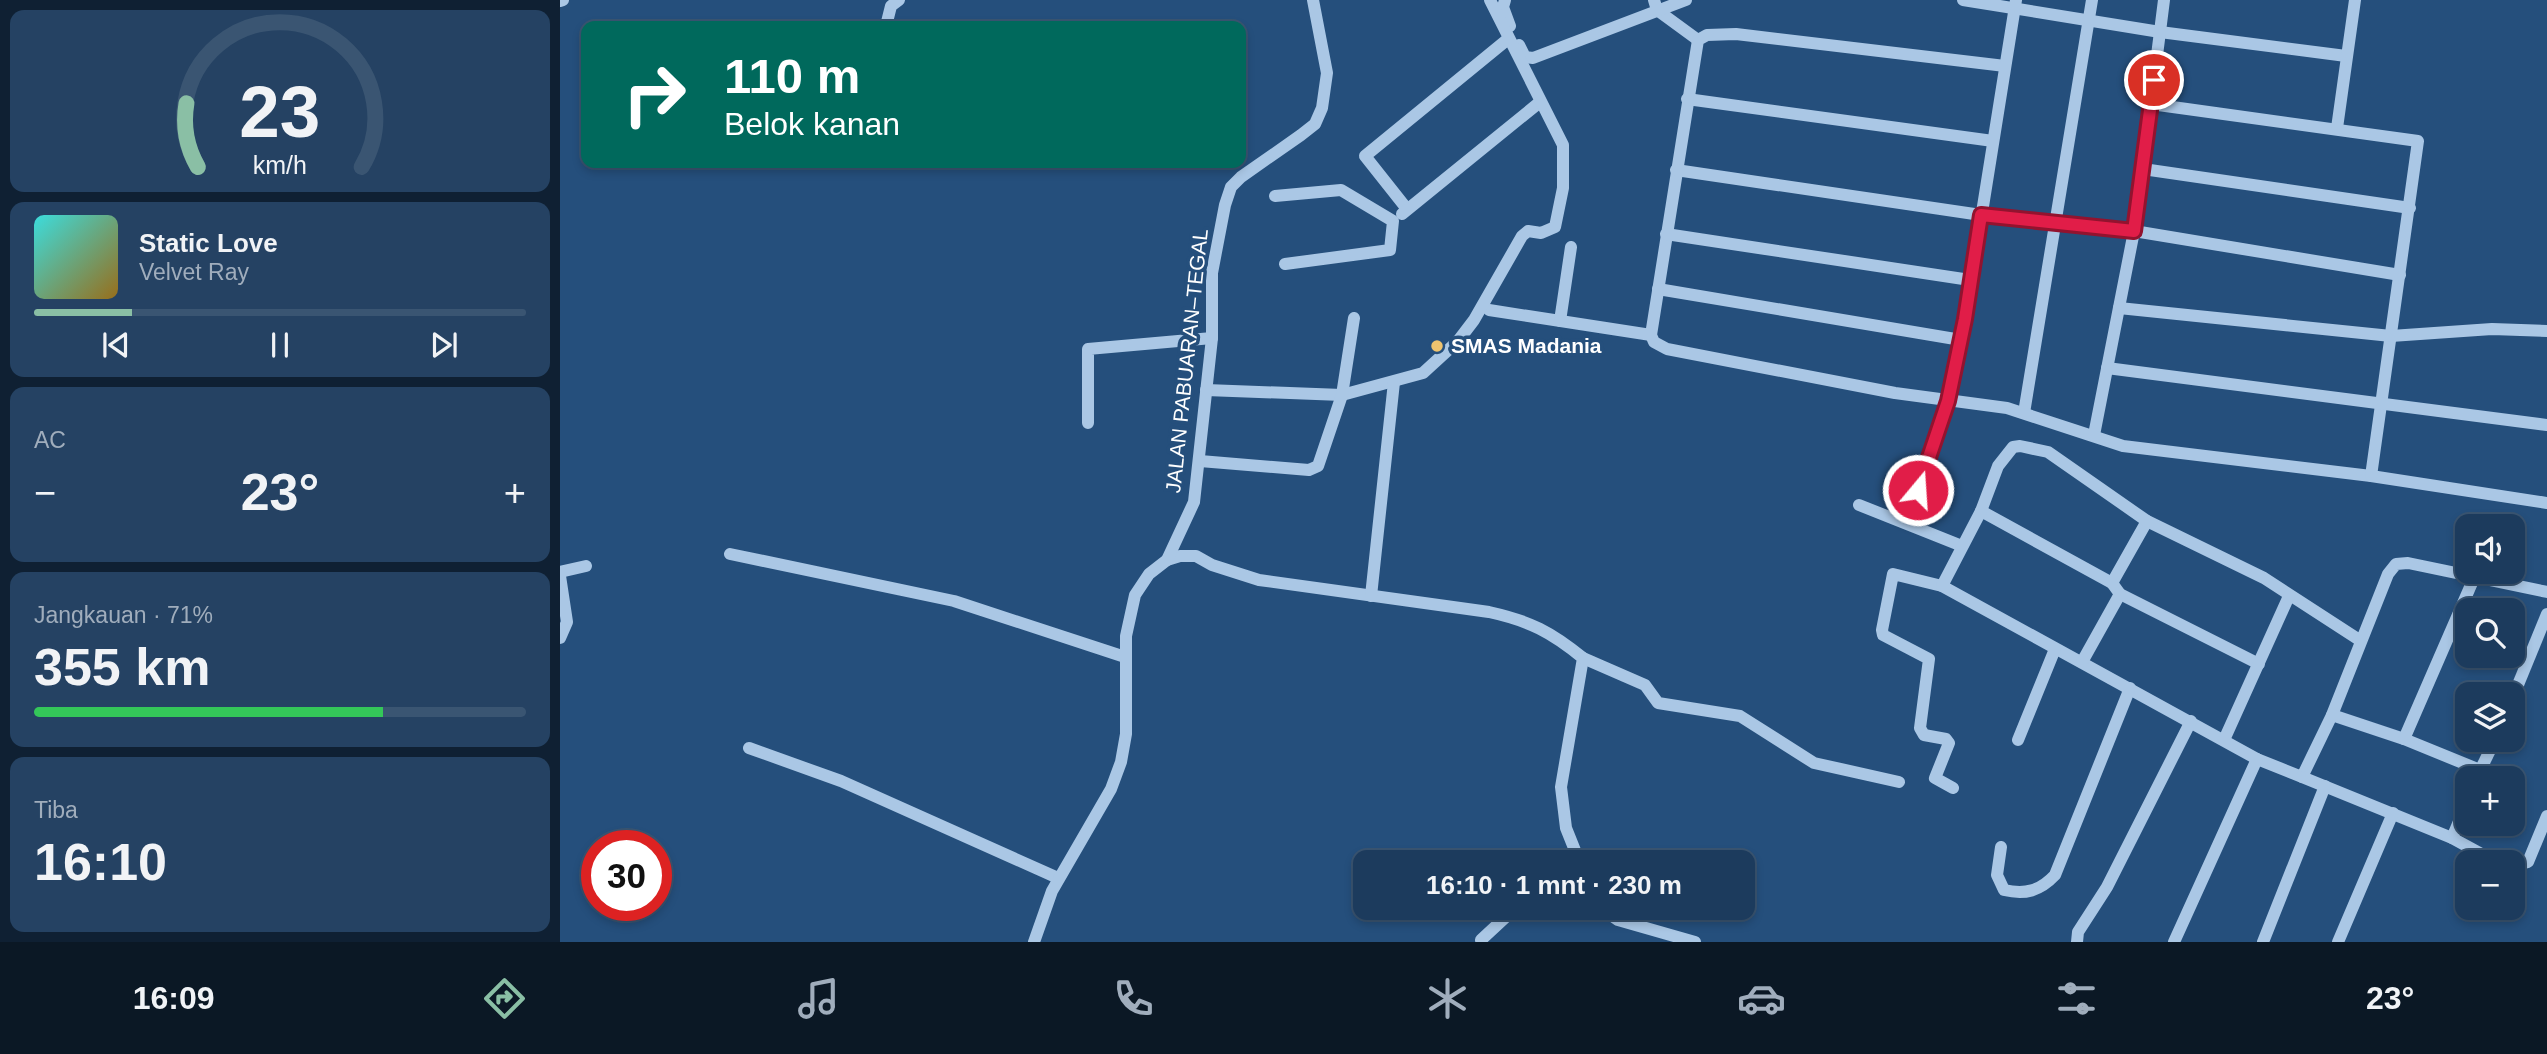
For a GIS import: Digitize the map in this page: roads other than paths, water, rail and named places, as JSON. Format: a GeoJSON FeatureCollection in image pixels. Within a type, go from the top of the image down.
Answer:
{"type":"FeatureCollection","features":[{"type":"Feature","properties":{"kind":"street"},"geometry":{"type":"LineString","coordinates":[[887,21],[891,6],[899,0]]}},
{"type":"Feature","properties":{"kind":"street","name":"JALAN PABUARAN–TEGAL"},"geometry":{"type":"LineString","coordinates":[[1034,942],[1058,878],[1111,789],[1121,762],[1126,734],[1125,657],[1129,614],[1135,595],[1149,574],[1167,561],[1194,502],[1212,338],[1213,262],[1231,187],[1308,130],[1322,108],[1327,73],[1313,0]]}},
{"type":"Feature","properties":{"kind":"street"},"geometry":{"type":"LineString","coordinates":[[1206,390],[1342,395],[1423,373],[1458,341],[1495,288],[1522,236],[1528,230],[1541,233],[1555,227],[1563,187],[1563,145],[1490,0]]}},
{"type":"Feature","properties":{"kind":"street"},"geometry":{"type":"LineString","coordinates":[[1505,0],[1503,7],[1522,54],[1528,58],[1655,5],[1686,0]]}},
{"type":"Feature","properties":{"kind":"street"},"geometry":{"type":"LineString","coordinates":[[1963,0],[2015,4],[2088,21],[2346,56]]}},
{"type":"Feature","properties":{"kind":"street"},"geometry":{"type":"LineString","coordinates":[[2024,413],[2092,0]]}},
{"type":"Feature","properties":{"kind":"street"},"geometry":{"type":"LineString","coordinates":[[2094,435],[2134,231],[2164,0]]}},
{"type":"Feature","properties":{"kind":"street"},"geometry":{"type":"LineString","coordinates":[[2337,128],[2355,0]]}},
{"type":"Feature","properties":{"kind":"street"},"geometry":{"type":"LineString","coordinates":[[1918,490],[1948,401],[1961,340],[2015,4]]}},
{"type":"Feature","properties":{"kind":"street"},"geometry":{"type":"LineString","coordinates":[[1655,5],[1698,40]]}},
{"type":"Feature","properties":{"kind":"street"},"geometry":{"type":"LineString","coordinates":[[1698,40],[1707,35],[1736,34],[2005,66]]}},
{"type":"Feature","properties":{"kind":"street"},"geometry":{"type":"LineString","coordinates":[[1407,209],[1365,156],[1508,39]]}},
{"type":"Feature","properties":{"kind":"street"},"geometry":{"type":"LineString","coordinates":[[1698,40],[1651,335],[1654,342],[1667,349],[2024,413],[2123,446],[2371,476],[2547,503]]}},
{"type":"Feature","properties":{"kind":"street"},"geometry":{"type":"LineString","coordinates":[[1687,99],[1993,141]]}},
{"type":"Feature","properties":{"kind":"street"},"geometry":{"type":"LineString","coordinates":[[1285,264],[1390,250],[1393,221],[1541,102]]}},
{"type":"Feature","properties":{"kind":"street"},"geometry":{"type":"LineString","coordinates":[[2151,104],[2417,139],[2410,208],[2371,476]]}},
{"type":"Feature","properties":{"kind":"street"},"geometry":{"type":"LineString","coordinates":[[2143,169],[2410,208]]}},
{"type":"Feature","properties":{"kind":"street"},"geometry":{"type":"LineString","coordinates":[[1676,170],[2055,225],[2134,231],[2400,275]]}},
{"type":"Feature","properties":{"kind":"street"},"geometry":{"type":"LineString","coordinates":[[1275,197],[1341,190],[1393,221]]}},
{"type":"Feature","properties":{"kind":"street"},"geometry":{"type":"LineString","coordinates":[[1666,234],[1970,280]]}},
{"type":"Feature","properties":{"kind":"street"},"geometry":{"type":"LineString","coordinates":[[1560,321],[1571,247]]}},
{"type":"Feature","properties":{"kind":"street"},"geometry":{"type":"LineString","coordinates":[[1658,289],[1961,340]]}},
{"type":"Feature","properties":{"kind":"street"},"geometry":{"type":"LineString","coordinates":[[2119,308],[2391,336],[2492,329],[2547,331]]}},
{"type":"Feature","properties":{"kind":"street"},"geometry":{"type":"LineString","coordinates":[[1489,310],[1651,335]]}},
{"type":"Feature","properties":{"kind":"street"},"geometry":{"type":"LineString","coordinates":[[1200,461],[1309,470],[1318,466],[1342,395],[1354,318]]}},
{"type":"Feature","properties":{"kind":"street"},"geometry":{"type":"LineString","coordinates":[[1088,423],[1088,349],[1212,338]]}},
{"type":"Feature","properties":{"kind":"street"},"geometry":{"type":"LineString","coordinates":[[2107,368],[2382,401],[2547,425]]}},
{"type":"Feature","properties":{"kind":"street"},"geometry":{"type":"LineString","coordinates":[[1371,596],[1394,382]]}},
{"type":"Feature","properties":{"kind":"street"},"geometry":{"type":"LineString","coordinates":[[1942,586],[1981,511],[1998,466],[2012,447],[2020,446],[2048,452],[2147,521],[2264,578],[2361,641]]}},
{"type":"Feature","properties":{"kind":"street"},"geometry":{"type":"LineString","coordinates":[[1859,505],[1962,546]]}},
{"type":"Feature","properties":{"kind":"street"},"geometry":{"type":"LineString","coordinates":[[1981,511],[2116,588],[2259,664]]}},
{"type":"Feature","properties":{"kind":"street"},"geometry":{"type":"LineString","coordinates":[[2082,662],[2147,521]]}},
{"type":"Feature","properties":{"kind":"street"},"geometry":{"type":"LineString","coordinates":[[730,554],[954,601],[1125,657]]}},
{"type":"Feature","properties":{"kind":"street"},"geometry":{"type":"LineString","coordinates":[[1167,561],[1180,556],[1196,556],[1212,565],[1259,580],[1522,619],[1557,638],[1583,658],[1645,685],[1658,703],[1740,716],[1814,763],[1899,782]]}},
{"type":"Feature","properties":{"kind":"street"},"geometry":{"type":"LineString","coordinates":[[2302,777],[2332,715],[2388,574],[2396,564],[2408,563],[2455,574]]}},
{"type":"Feature","properties":{"kind":"street"},"geometry":{"type":"LineString","coordinates":[[560,638],[567,622],[560,574],[586,566]]}},
{"type":"Feature","properties":{"kind":"street"},"geometry":{"type":"LineString","coordinates":[[1953,788],[1935,778],[1949,743],[1946,739],[1924,735],[1920,727],[1929,659],[1883,635],[1894,574],[1942,586],[2258,760],[2393,813],[2474,850]]}},
{"type":"Feature","properties":{"kind":"street"},"geometry":{"type":"LineString","coordinates":[[2404,739],[2471,584]]}},
{"type":"Feature","properties":{"kind":"street"},"geometry":{"type":"LineString","coordinates":[[2503,584],[2547,593]]}},
{"type":"Feature","properties":{"kind":"street"},"geometry":{"type":"LineString","coordinates":[[2224,740],[2289,596]]}},
{"type":"Feature","properties":{"kind":"street"},"geometry":{"type":"LineString","coordinates":[[2519,682],[2547,614]]}},
{"type":"Feature","properties":{"kind":"street"},"geometry":{"type":"LineString","coordinates":[[2018,740],[2055,649]]}},
{"type":"Feature","properties":{"kind":"street"},"geometry":{"type":"LineString","coordinates":[[1575,850],[1566,828],[1561,788],[1583,658]]}},
{"type":"Feature","properties":{"kind":"street"},"geometry":{"type":"LineString","coordinates":[[2001,847],[1997,875],[2004,890],[2037,890],[2055,875],[2130,688]]}},
{"type":"Feature","properties":{"kind":"street"},"geometry":{"type":"LineString","coordinates":[[2332,715],[2404,739],[2461,766]]}},
{"type":"Feature","properties":{"kind":"street"},"geometry":{"type":"LineString","coordinates":[[2077,942],[2078,933],[2106,887],[2191,721]]}},
{"type":"Feature","properties":{"kind":"street"},"geometry":{"type":"LineString","coordinates":[[748,748],[841,781],[1058,878]]}},
{"type":"Feature","properties":{"kind":"street"},"geometry":{"type":"LineString","coordinates":[[2174,942],[2258,760]]}},
{"type":"Feature","properties":{"kind":"street"},"geometry":{"type":"LineString","coordinates":[[2263,942],[2325,786]]}},
{"type":"Feature","properties":{"kind":"street"},"geometry":{"type":"LineString","coordinates":[[2338,942],[2393,813]]}},
{"type":"Feature","properties":{"kind":"street"},"geometry":{"type":"LineString","coordinates":[[2525,863],[2528,862],[2547,816]]}},
{"type":"Feature","properties":{"kind":"street"},"geometry":{"type":"LineString","coordinates":[[2452,838],[2455,831]]}},
{"type":"Feature","properties":{"kind":"street"},"geometry":{"type":"LineString","coordinates":[[1481,940],[1502,920]]}},
{"type":"Feature","properties":{"kind":"street"},"geometry":{"type":"LineString","coordinates":[[1618,920],[1695,942]]}},
{"type":"Feature","properties":{"kind":"place","name":"SMAS Madania"},"geometry":{"type":"Point","coordinates":[1437,346]}}]}
